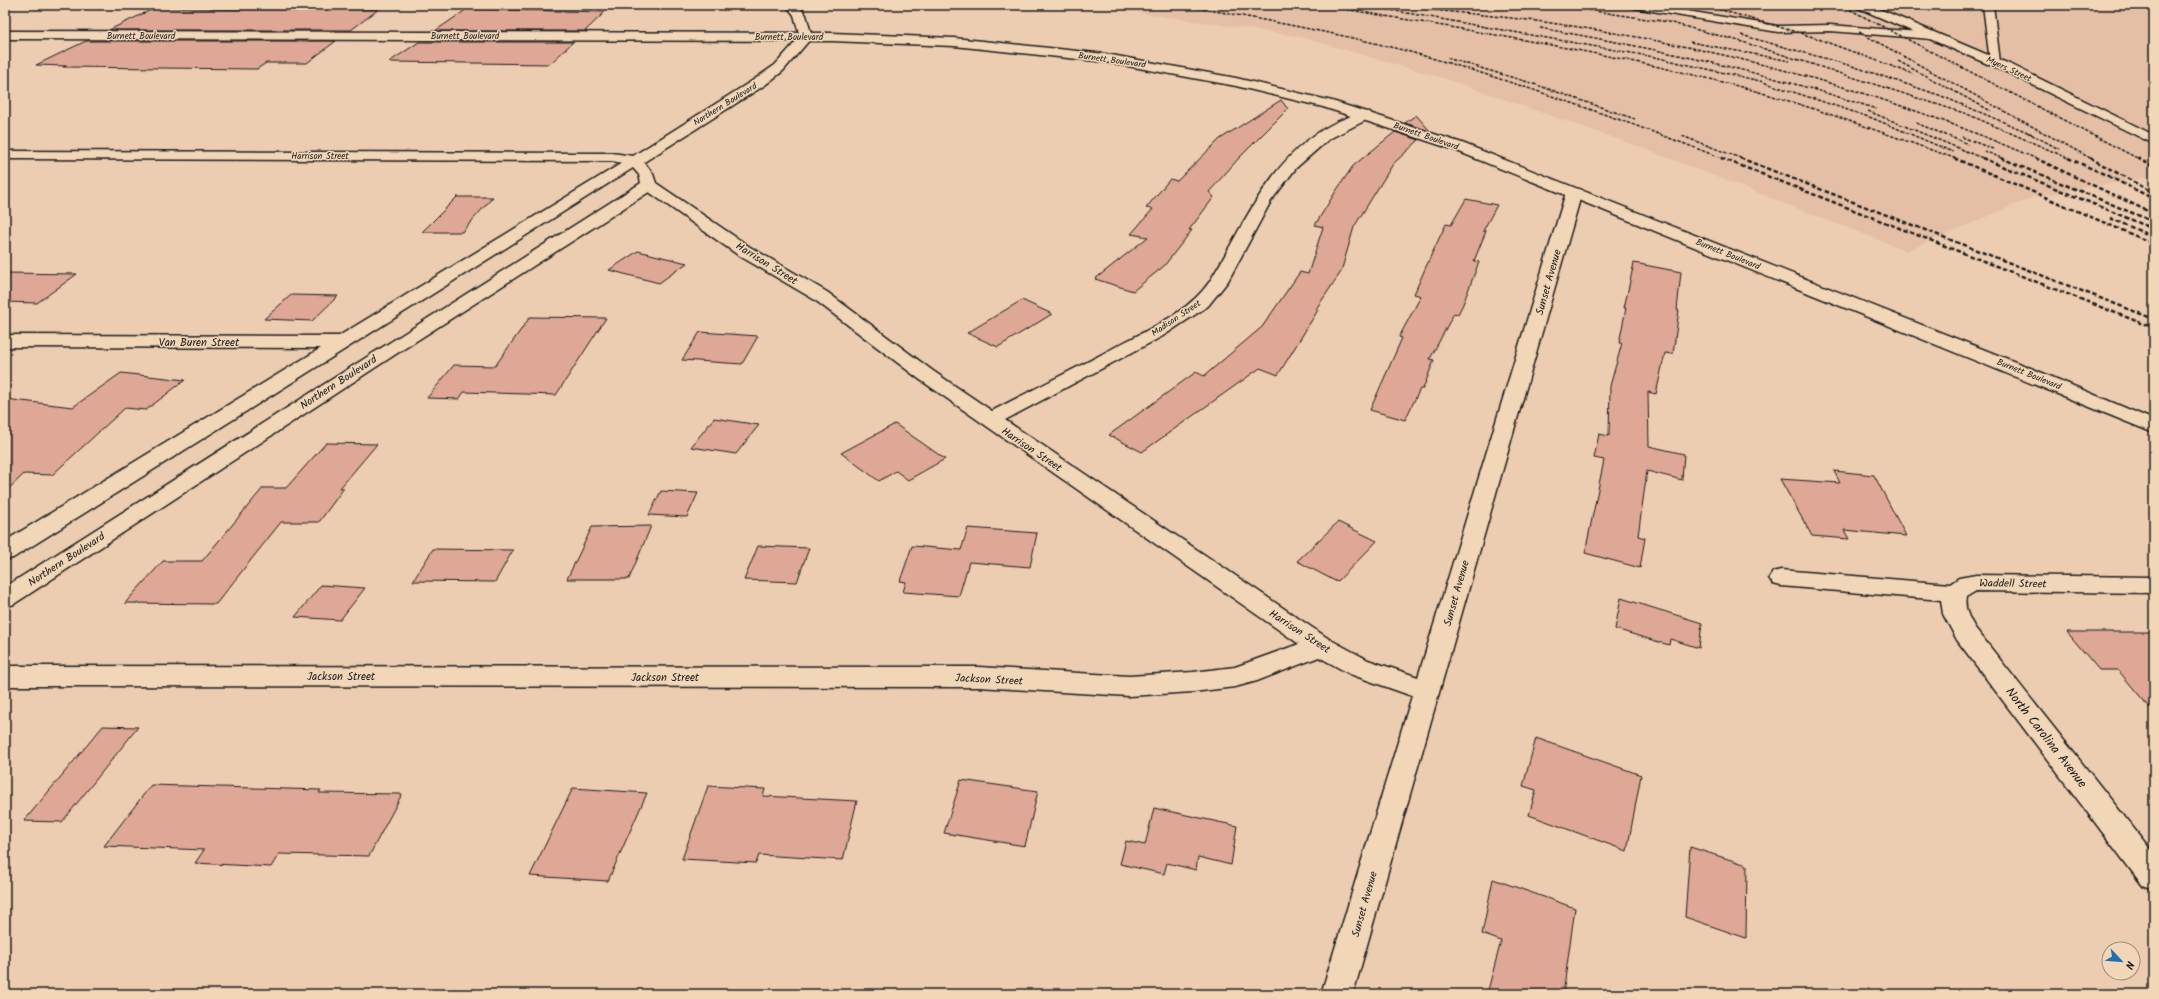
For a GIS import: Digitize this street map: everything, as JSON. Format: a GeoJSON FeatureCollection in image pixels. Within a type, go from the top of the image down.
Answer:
{"type":"FeatureCollection","features":[{"type":"Feature","properties":{"kind":"street"},"geometry":{"type":"LineString","coordinates":[[792,5],[800,15],[806,37]]}},
{"type":"Feature","properties":{"kind":"street","name":"Myers Street"},"geometry":{"type":"LineString","coordinates":[[1860,5],[1995,62],[2154,140]]}},
{"type":"Feature","properties":{"kind":"street","name":"Burnett Boulevard"},"geometry":{"type":"LineString","coordinates":[[5,35],[806,37],[954,42],[1106,58],[1236,82],[1296,95],[1365,115],[1457,146],[2033,376],[2154,427]]}},
{"type":"Feature","properties":{"kind":"street","name":"Northern Boulevard"},"geometry":{"type":"LineString","coordinates":[[5,552],[760,82],[779,68],[806,37]]}},
{"type":"Feature","properties":{"kind":"street","name":"Madison Street"},"geometry":{"type":"LineString","coordinates":[[990,420],[1086,371],[1155,333],[1202,302],[1221,277],[1249,224],[1275,182],[1289,165],[1323,135],[1365,115]]}},
{"type":"Feature","properties":{"kind":"street","name":"Harrison Street"},"geometry":{"type":"LineString","coordinates":[[5,155],[612,157],[634,160]]}},
{"type":"Feature","properties":{"kind":"street"},"geometry":{"type":"LineString","coordinates":[[634,160],[646,174],[649,185]]}},
{"type":"Feature","properties":{"kind":"street","name":"Northern Boulevard"},"geometry":{"type":"LineString","coordinates":[[5,598],[392,348],[649,185]]}},
{"type":"Feature","properties":{"kind":"street","name":"Harrison Street"},"geometry":{"type":"LineString","coordinates":[[649,185],[744,251],[821,296],[926,375],[990,420],[1320,646],[1359,667],[1427,691]]}},
{"type":"Feature","properties":{"kind":"street","name":"Sunset Avenue"},"geometry":{"type":"LineString","coordinates":[[1337,994],[1574,192]]}},
{"type":"Feature","properties":{"kind":"street","name":"Van Buren Street"},"geometry":{"type":"LineString","coordinates":[[5,341],[342,342],[392,348]]}},
{"type":"Feature","properties":{"kind":"street"},"geometry":{"type":"LineString","coordinates":[[1781,578],[1955,593]]}},
{"type":"Feature","properties":{"kind":"street","name":"Waddell Street"},"geometry":{"type":"LineString","coordinates":[[1955,593],[1967,584],[1976,582],[2154,585]]}},
{"type":"Feature","properties":{"kind":"street","name":"North Carolina Avenue"},"geometry":{"type":"LineString","coordinates":[[1955,593],[1953,608],[1966,634],[2154,877]]}},
{"type":"Feature","properties":{"kind":"street","name":"Jackson Street"},"geometry":{"type":"LineString","coordinates":[[5,676],[979,677],[1072,684],[1130,686],[1235,677],[1257,671],[1320,646]]}},
{"type":"Feature","properties":{"kind":"lane"},"geometry":{"type":"LineString","coordinates":[[1634,5],[1778,28],[1830,28],[1932,36]]}},
{"type":"Feature","properties":{"kind":"lane"},"geometry":{"type":"LineString","coordinates":[[1988,5],[1995,62]]}},
{"type":"Feature","properties":{"kind":"shaded area"},"geometry":{"type":"Polygon","coordinates":[[[1086,5],[2154,5],[2154,176],[2033,197],[1907,251],[1637,146],[1443,78],[1296,36],[1086,5]]]}},
{"type":"Feature","properties":{"kind":"building"},"geometry":{"type":"Polygon","coordinates":[[[157,7],[236,9],[379,9],[351,30],[109,30],[157,7]]]}},
{"type":"Feature","properties":{"kind":"building"},"geometry":{"type":"Polygon","coordinates":[[[467,9],[605,12],[585,31],[435,31],[467,9]]]}},
{"type":"Feature","properties":{"kind":"building"},"geometry":{"type":"Polygon","coordinates":[[[86,41],[336,41],[307,63],[266,63],[257,69],[63,67],[66,66],[36,65],[86,41]]]}},
{"type":"Feature","properties":{"kind":"building"},"geometry":{"type":"Polygon","coordinates":[[[419,42],[573,42],[550,64],[389,62],[419,42]]]}},
{"type":"Feature","properties":{"kind":"building"},"geometry":{"type":"Polygon","coordinates":[[[1281,100],[1288,109],[1239,158],[1209,192],[1214,197],[1189,230],[1192,230],[1164,266],[1133,291],[1095,279],[1148,237],[1131,234],[1153,209],[1146,208],[1170,179],[1177,181],[1220,139],[1281,100]]]}},
{"type":"Feature","properties":{"kind":"building"},"geometry":{"type":"Polygon","coordinates":[[[1416,115],[1430,131],[1405,123],[1416,115]]]}},
{"type":"Feature","properties":{"kind":"building"},"geometry":{"type":"Polygon","coordinates":[[[1395,132],[1419,140],[1393,164],[1354,227],[1341,272],[1316,309],[1318,310],[1278,375],[1260,368],[1142,452],[1109,435],[1196,372],[1204,376],[1262,327],[1300,272],[1308,274],[1323,227],[1315,225],[1353,166],[1395,132]]]}},
{"type":"Feature","properties":{"kind":"building"},"geometry":{"type":"Polygon","coordinates":[[[457,197],[493,197],[462,232],[422,232],[457,197]]]}},
{"type":"Feature","properties":{"kind":"building"},"geometry":{"type":"Polygon","coordinates":[[[1466,199],[1497,205],[1483,231],[1486,231],[1474,261],[1479,262],[1463,304],[1458,314],[1454,313],[1430,359],[1434,360],[1423,389],[1420,389],[1405,420],[1370,410],[1402,338],[1399,337],[1421,296],[1414,294],[1432,253],[1446,224],[1451,225],[1466,199]]]}},
{"type":"Feature","properties":{"kind":"building"},"geometry":{"type":"Polygon","coordinates":[[[638,251],[687,263],[659,283],[609,270],[638,251]]]}},
{"type":"Feature","properties":{"kind":"building"},"geometry":{"type":"Polygon","coordinates":[[[1634,263],[1681,272],[1677,310],[1679,310],[1673,354],[1665,353],[1656,394],[1648,392],[1649,446],[1684,454],[1682,480],[1647,471],[1638,536],[1645,538],[1640,568],[1585,553],[1604,460],[1594,458],[1599,434],[1609,436],[1610,386],[1622,343],[1619,343],[1626,308],[1624,308],[1634,263]]]}},
{"type":"Feature","properties":{"kind":"building"},"geometry":{"type":"Polygon","coordinates":[[[5,273],[77,274],[37,303],[5,302],[5,273]]]}},
{"type":"Feature","properties":{"kind":"building"},"geometry":{"type":"Polygon","coordinates":[[[291,295],[338,296],[312,321],[264,319],[291,295]]]}},
{"type":"Feature","properties":{"kind":"building"},"geometry":{"type":"Polygon","coordinates":[[[1022,300],[1052,314],[998,347],[967,333],[1022,300]]]}},
{"type":"Feature","properties":{"kind":"building"},"geometry":{"type":"Polygon","coordinates":[[[530,317],[606,318],[556,395],[464,392],[459,399],[427,398],[454,365],[495,366],[530,317]]]}},
{"type":"Feature","properties":{"kind":"building"},"geometry":{"type":"Polygon","coordinates":[[[700,332],[758,336],[742,364],[682,360],[700,332]]]}},
{"type":"Feature","properties":{"kind":"building"},"geometry":{"type":"Polygon","coordinates":[[[121,373],[185,380],[146,410],[125,408],[52,475],[24,474],[5,492],[5,399],[73,407],[121,373]]]}},
{"type":"Feature","properties":{"kind":"building"},"geometry":{"type":"Polygon","coordinates":[[[714,418],[759,425],[736,454],[691,447],[714,418]]]}},
{"type":"Feature","properties":{"kind":"building"},"geometry":{"type":"Polygon","coordinates":[[[895,424],[945,459],[908,480],[896,471],[879,481],[841,453],[895,424]]]}},
{"type":"Feature","properties":{"kind":"building"},"geometry":{"type":"Polygon","coordinates":[[[326,443],[377,444],[340,488],[344,488],[319,522],[281,522],[216,604],[125,603],[163,561],[202,561],[263,488],[286,488],[326,443]]]}},
{"type":"Feature","properties":{"kind":"building"},"geometry":{"type":"Polygon","coordinates":[[[1834,471],[1874,475],[1906,536],[1844,530],[1849,539],[1812,536],[1780,479],[1840,483],[1834,471]]]}},
{"type":"Feature","properties":{"kind":"building"},"geometry":{"type":"Polygon","coordinates":[[[661,491],[698,493],[687,517],[649,515],[661,491]]]}},
{"type":"Feature","properties":{"kind":"building"},"geometry":{"type":"Polygon","coordinates":[[[1338,522],[1377,541],[1337,582],[1297,561],[1338,522]]]}},
{"type":"Feature","properties":{"kind":"building"},"geometry":{"type":"Polygon","coordinates":[[[651,526],[629,579],[567,579],[592,527],[651,526]]]}},
{"type":"Feature","properties":{"kind":"building"},"geometry":{"type":"Polygon","coordinates":[[[968,528],[1037,533],[1030,567],[969,562],[959,596],[903,592],[906,582],[900,581],[912,546],[961,550],[968,528]]]}},
{"type":"Feature","properties":{"kind":"building"},"geometry":{"type":"Polygon","coordinates":[[[758,546],[809,548],[797,582],[744,580],[758,546]]]}},
{"type":"Feature","properties":{"kind":"building"},"geometry":{"type":"Polygon","coordinates":[[[433,549],[513,550],[495,582],[413,581],[433,549]]]}},
{"type":"Feature","properties":{"kind":"building"},"geometry":{"type":"Polygon","coordinates":[[[321,585],[365,588],[340,620],[295,617],[321,585]]]}},
{"type":"Feature","properties":{"kind":"building"},"geometry":{"type":"Polygon","coordinates":[[[1621,598],[1702,623],[1699,648],[1670,639],[1669,645],[1615,629],[1621,598]]]}},
{"type":"Feature","properties":{"kind":"building"},"geometry":{"type":"Polygon","coordinates":[[[2067,632],[2154,632],[2154,713],[2118,670],[2099,670],[2067,632]]]}},
{"type":"Feature","properties":{"kind":"building"},"geometry":{"type":"Polygon","coordinates":[[[103,726],[138,727],[62,822],[24,821],[103,726]]]}},
{"type":"Feature","properties":{"kind":"building"},"geometry":{"type":"Polygon","coordinates":[[[1536,738],[1641,775],[1627,851],[1529,815],[1536,790],[1523,786],[1536,738]]]}},
{"type":"Feature","properties":{"kind":"building"},"geometry":{"type":"Polygon","coordinates":[[[961,780],[1038,791],[1025,846],[944,833],[961,780]]]}},
{"type":"Feature","properties":{"kind":"building"},"geometry":{"type":"Polygon","coordinates":[[[151,785],[321,790],[319,793],[402,794],[369,856],[279,854],[271,867],[195,863],[204,850],[104,846],[151,785]]]}},
{"type":"Feature","properties":{"kind":"building"},"geometry":{"type":"Polygon","coordinates":[[[708,786],[765,789],[763,796],[857,801],[843,860],[759,855],[756,863],[682,859],[708,786]]]}},
{"type":"Feature","properties":{"kind":"building"},"geometry":{"type":"Polygon","coordinates":[[[573,788],[647,793],[608,881],[530,876],[573,788]]]}},
{"type":"Feature","properties":{"kind":"building"},"geometry":{"type":"Polygon","coordinates":[[[1154,808],[1237,826],[1231,865],[1198,857],[1196,870],[1167,863],[1164,874],[1120,864],[1126,841],[1145,845],[1154,808]]]}},
{"type":"Feature","properties":{"kind":"building"},"geometry":{"type":"Polygon","coordinates":[[[1690,847],[1747,865],[1746,938],[1685,917],[1690,847]]]}},
{"type":"Feature","properties":{"kind":"building"},"geometry":{"type":"Polygon","coordinates":[[[1493,879],[1575,908],[1563,994],[1487,994],[1501,941],[1482,934],[1493,879]]]}},
{"type":"Feature","properties":{"kind":"railway"},"geometry":{"type":"LineString","coordinates":[[1183,5],[1278,23],[1404,50],[1581,106],[1724,159]]}},
{"type":"Feature","properties":{"kind":"railway"},"geometry":{"type":"LineString","coordinates":[[1322,5],[1525,40],[1626,60],[1726,83],[1842,118],[1957,159]]}},
{"type":"Feature","properties":{"kind":"railway"},"geometry":{"type":"LineString","coordinates":[[1362,5],[1654,57],[1760,81],[1872,118],[1953,152]]}},
{"type":"Feature","properties":{"kind":"railway"},"geometry":{"type":"LineString","coordinates":[[1553,5],[1668,22],[1743,42],[1967,114],[2070,159]]}},
{"type":"Feature","properties":{"kind":"railway"},"geometry":{"type":"LineString","coordinates":[[1704,5],[1810,36],[1913,74]]}},
{"type":"Feature","properties":{"kind":"railway"},"geometry":{"type":"LineString","coordinates":[[1841,5],[2139,159]]}},
{"type":"Feature","properties":{"kind":"railway"},"geometry":{"type":"LineString","coordinates":[[1405,7],[1505,17],[1565,25],[1626,35],[1746,61],[1806,76],[1865,94],[1981,135],[2037,159]]}},
{"type":"Feature","properties":{"kind":"railway"},"geometry":{"type":"LineString","coordinates":[[1540,28],[1710,62],[1751,72],[1876,109]]}},
{"type":"Feature","properties":{"kind":"railway"},"geometry":{"type":"LineString","coordinates":[[1859,32],[2092,159]]}},
{"type":"Feature","properties":{"kind":"railway"},"geometry":{"type":"LineString","coordinates":[[1741,35],[1852,66],[1939,95],[2032,134]]}},
{"type":"Feature","properties":{"kind":"railway"},"geometry":{"type":"LineString","coordinates":[[1690,42],[1790,61]]}},
{"type":"Feature","properties":{"kind":"railway"},"geometry":{"type":"LineString","coordinates":[[1447,58],[1531,83],[1635,119]]}},
{"type":"Feature","properties":{"kind":"railway"},"geometry":{"type":"LineString","coordinates":[[1898,61],[1991,111]]}},
{"type":"Feature","properties":{"kind":"railway"},"geometry":{"type":"LineString","coordinates":[[1868,111],[1985,159]]}},
{"type":"Feature","properties":{"kind":"railway"},"geometry":{"type":"LineString","coordinates":[[1916,123],[1968,144]]}},
{"type":"Feature","properties":{"kind":"railway"},"geometry":{"type":"LineString","coordinates":[[2027,132],[2059,149]]}},
{"type":"Feature","properties":{"kind":"railway"},"geometry":{"type":"LineString","coordinates":[[1682,136],[1743,159]]}},
{"type":"Feature","properties":{"kind":"railway"},"geometry":{"type":"LineString","coordinates":[[1962,137],[1993,149]]}},
{"type":"Feature","properties":{"kind":"railway"},"geometry":{"type":"LineString","coordinates":[[1984,151],[2004,159]]}},
{"type":"Feature","properties":{"kind":"railway"},"geometry":{"type":"LineString","coordinates":[[1721,158],[2154,328]]}},
{"type":"Feature","properties":{"kind":"railway"},"geometry":{"type":"LineString","coordinates":[[1740,158],[2154,319]]}},
{"type":"Feature","properties":{"kind":"railway"},"geometry":{"type":"LineString","coordinates":[[1954,158],[2154,244]]}},
{"type":"Feature","properties":{"kind":"railway"},"geometry":{"type":"LineString","coordinates":[[1982,158],[2154,229]]}},
{"type":"Feature","properties":{"kind":"railway"},"geometry":{"type":"LineString","coordinates":[[2001,158],[2154,222]]}},
{"type":"Feature","properties":{"kind":"railway"},"geometry":{"type":"LineString","coordinates":[[2035,158],[2154,214]]}},
{"type":"Feature","properties":{"kind":"railway"},"geometry":{"type":"LineString","coordinates":[[2068,158],[2113,178]]}},
{"type":"Feature","properties":{"kind":"railway"},"geometry":{"type":"LineString","coordinates":[[2090,158],[2154,193]]}},
{"type":"Feature","properties":{"kind":"railway"},"geometry":{"type":"LineString","coordinates":[[2137,158],[2154,167]]}},
{"type":"Feature","properties":{"kind":"railway"},"geometry":{"type":"LineString","coordinates":[[2108,176],[2154,199]]}},
{"type":"Feature","properties":{"kind":"railway"},"geometry":{"type":"LineString","coordinates":[[2110,218],[2154,237]]}}]}
